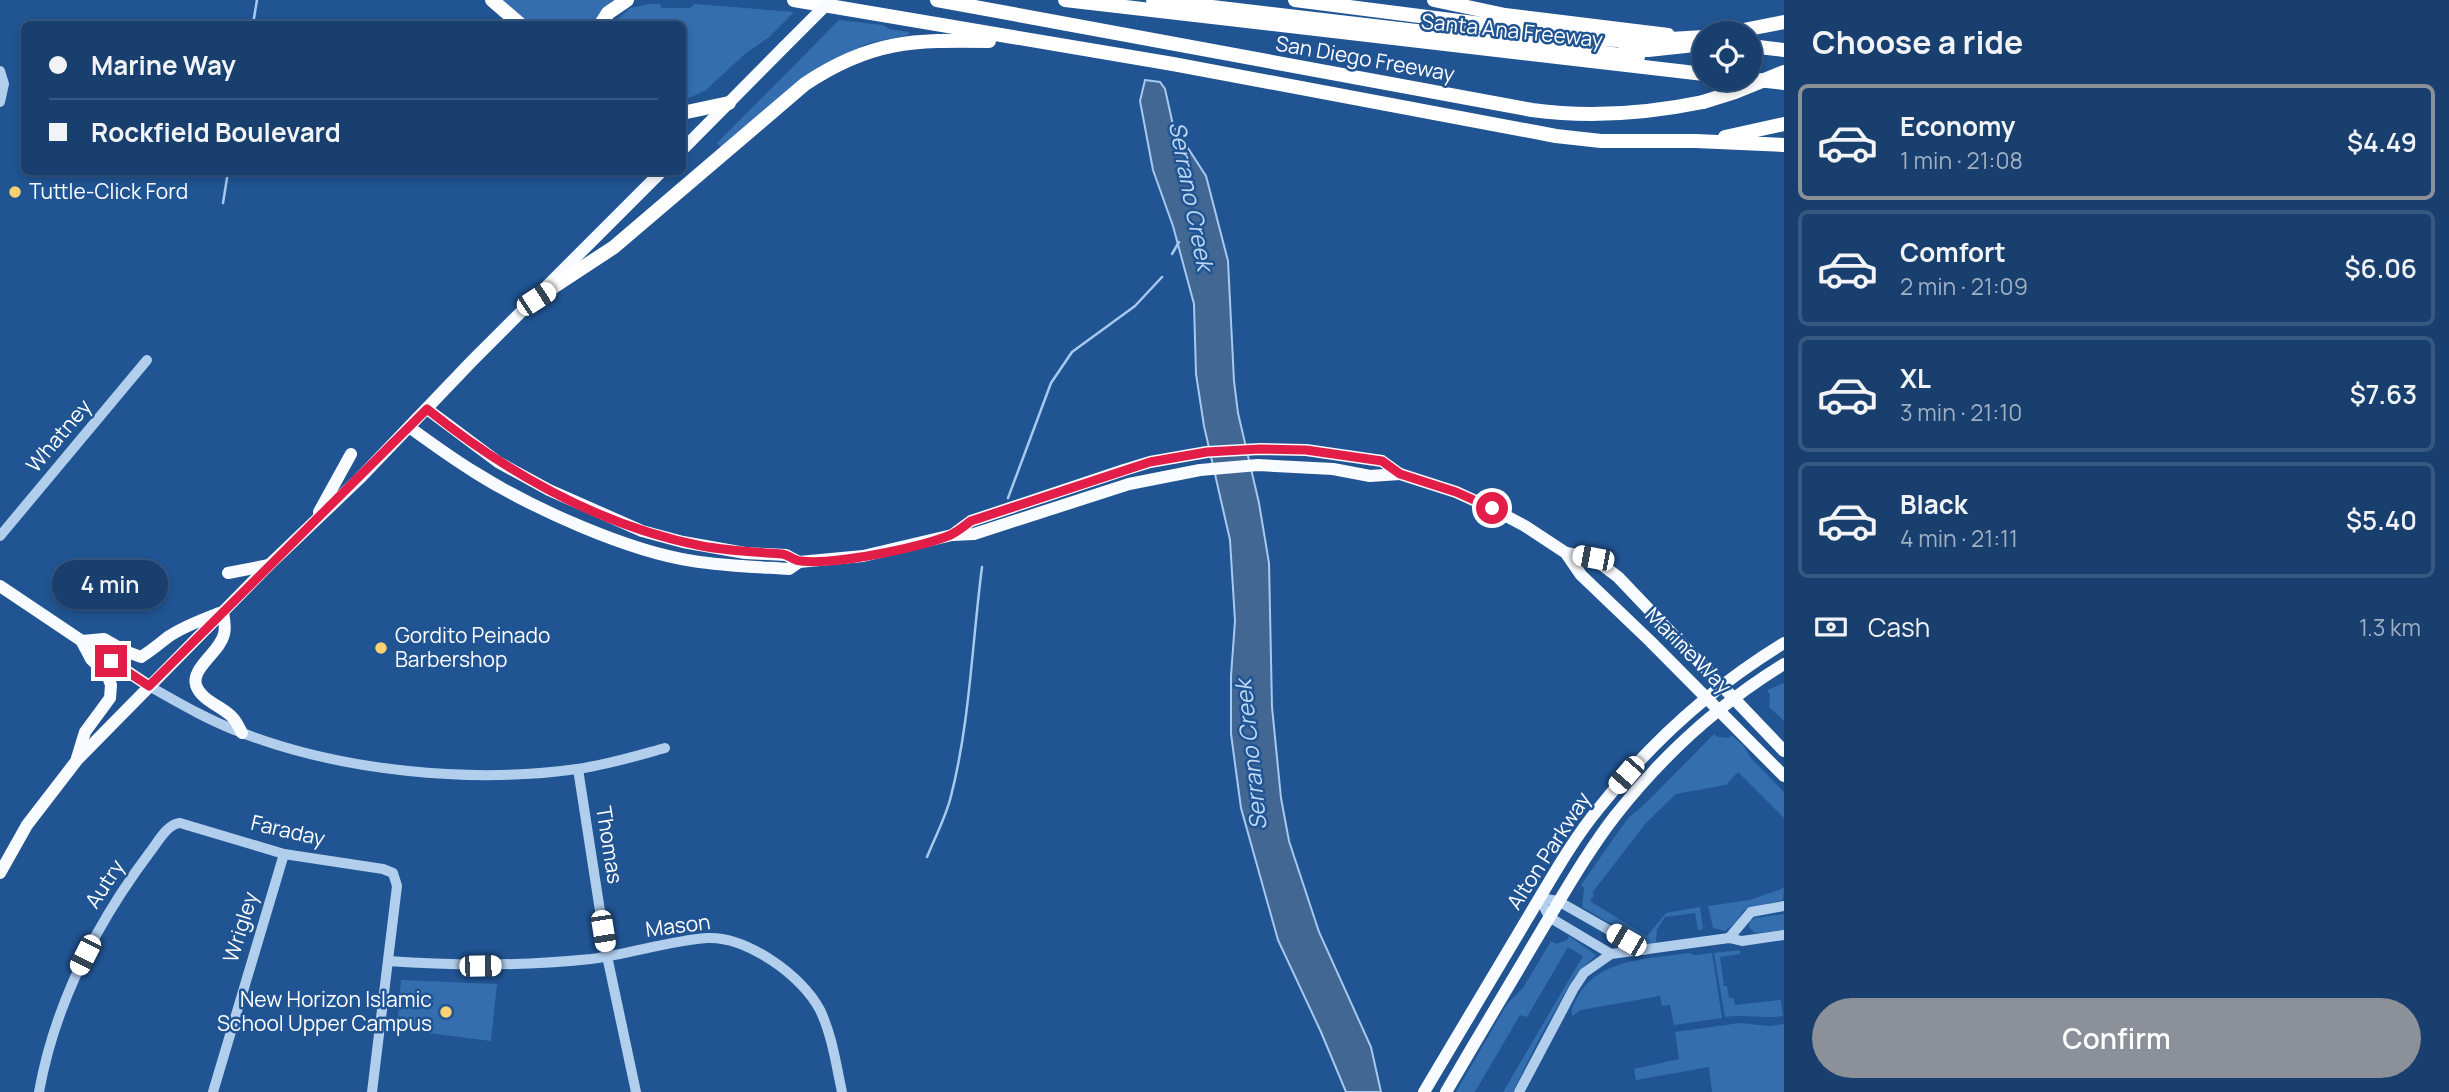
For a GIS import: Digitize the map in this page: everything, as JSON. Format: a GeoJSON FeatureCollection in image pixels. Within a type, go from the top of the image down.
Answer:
{"type":"FeatureCollection","features":[{"type":"Feature","properties":{"kind":"highway"},"geometry":{"type":"LineString","coordinates":[[492,0],[516,21]]}},
{"type":"Feature","properties":{"kind":"highway"},"geometry":{"type":"LineString","coordinates":[[603,21],[608,13],[627,0]]}},
{"type":"Feature","properties":{"kind":"highway"},"geometry":{"type":"LineString","coordinates":[[794,0],[1173,64],[1556,136],[1601,141],[1784,145]]}},
{"type":"Feature","properties":{"kind":"highway","name":"San Diego Freeway"},"geometry":{"type":"LineString","coordinates":[[937,0],[1562,114],[1620,115],[1703,102],[1784,72]]}},
{"type":"Feature","properties":{"kind":"highway","name":"Santa Ana Freeway"},"geometry":{"type":"LineString","coordinates":[[1065,0],[1692,73]]}},
{"type":"Feature","properties":{"kind":"highway"},"geometry":{"type":"LineString","coordinates":[[1153,0],[1692,64]]}},
{"type":"Feature","properties":{"kind":"highway"},"geometry":{"type":"LineString","coordinates":[[1225,0],[1610,48],[1648,50],[1692,42]]}},
{"type":"Feature","properties":{"kind":"highway"},"geometry":{"type":"LineString","coordinates":[[1295,0],[1599,39],[1692,40]]}},
{"type":"Feature","properties":{"kind":"highway","name":"Santa Ana Freeway"},"geometry":{"type":"LineString","coordinates":[[1434,0],[1505,15],[1692,38]]}},
{"type":"Feature","properties":{"kind":"highway"},"geometry":{"type":"LineString","coordinates":[[1762,26],[1784,22]]}},
{"type":"Feature","properties":{"kind":"highway"},"geometry":{"type":"LineString","coordinates":[[1762,35],[1784,29]]}},
{"type":"Feature","properties":{"kind":"highway"},"geometry":{"type":"LineString","coordinates":[[536,299],[614,247],[805,84],[828,69],[895,44],[921,41],[1028,41]]}},
{"type":"Feature","properties":{"kind":"highway"},"geometry":{"type":"LineString","coordinates":[[1762,47],[1784,50]]}},
{"type":"Feature","properties":{"kind":"highway"},"geometry":{"type":"LineString","coordinates":[[1762,80],[1784,83]]}},
{"type":"Feature","properties":{"kind":"highway"},"geometry":{"type":"LineString","coordinates":[[686,112],[729,103]]}},
{"type":"Feature","properties":{"kind":"highway"},"geometry":{"type":"LineString","coordinates":[[1696,141],[1741,135],[1784,124]]}},
{"type":"Feature","properties":{"kind":"main road"},"geometry":{"type":"LineString","coordinates":[[686,146],[831,0]]}},
{"type":"Feature","properties":{"kind":"main road"},"geometry":{"type":"LineString","coordinates":[[0,873],[27,825],[75,762],[658,175]]}},
{"type":"Feature","properties":{"kind":"main road","name":"Marine Way"},"geometry":{"type":"LineString","coordinates":[[427,409],[498,462],[549,490],[642,531],[704,546],[746,553],[786,555],[800,562]]}},
{"type":"Feature","properties":{"kind":"main road","name":"Marine Way"},"geometry":{"type":"LineString","coordinates":[[410,427],[476,473],[509,492],[631,545],[692,561],[789,569],[800,562],[863,556],[951,535],[974,534],[1129,484],[1200,470],[1258,465],[1333,469],[1370,476],[1400,474],[1456,492],[1492,508],[1566,553],[1581,575],[1784,776]]}},
{"type":"Feature","properties":{"kind":"main road"},"geometry":{"type":"LineString","coordinates":[[311,526],[351,454]]}},
{"type":"Feature","properties":{"kind":"main road","name":"Marine Way"},"geometry":{"type":"LineString","coordinates":[[1566,553],[1593,558],[1618,577],[1784,751]]}},
{"type":"Feature","properties":{"kind":"main road"},"geometry":{"type":"LineString","coordinates":[[228,573],[270,565]]}},
{"type":"Feature","properties":{"kind":"main road"},"geometry":{"type":"LineString","coordinates":[[0,586],[149,686]]}},
{"type":"Feature","properties":{"kind":"main road"},"geometry":{"type":"LineString","coordinates":[[82,641],[104,639],[141,657],[194,622],[223,612]]}},
{"type":"Feature","properties":{"kind":"main road"},"geometry":{"type":"LineString","coordinates":[[223,612],[225,632],[219,648],[199,668],[196,686],[202,694],[233,718],[242,733]]}},
{"type":"Feature","properties":{"kind":"main road"},"geometry":{"type":"LineString","coordinates":[[75,762],[85,732],[110,698],[111,685],[107,674],[91,659],[82,641]]}},
{"type":"Feature","properties":{"kind":"main road","name":"Alton Parkway"},"geometry":{"type":"LineString","coordinates":[[1424,1092],[1583,829],[1615,788],[1651,748],[1706,698],[1784,643]]}},
{"type":"Feature","properties":{"kind":"main road","name":"Alton Parkway"},"geometry":{"type":"LineString","coordinates":[[1446,1092],[1559,901],[1597,841],[1637,789],[1719,710],[1784,664]]}},
{"type":"Feature","properties":{"kind":"street"},"geometry":{"type":"LineString","coordinates":[[0,71],[4,90],[0,102]]}},
{"type":"Feature","properties":{"kind":"street","name":"Whatney"},"geometry":{"type":"LineString","coordinates":[[0,536],[147,360]]}},
{"type":"Feature","properties":{"kind":"street"},"geometry":{"type":"LineString","coordinates":[[149,686],[194,712],[242,733],[344,760],[416,772],[508,775],[578,769],[665,748]]}},
{"type":"Feature","properties":{"kind":"street","name":"Thomas"},"geometry":{"type":"LineString","coordinates":[[578,769],[607,956],[636,1092]]}},
{"type":"Feature","properties":{"kind":"street","name":"Faraday"},"geometry":{"type":"LineString","coordinates":[[174,823],[284,854],[383,869],[393,873],[397,886],[388,961]]}},
{"type":"Feature","properties":{"kind":"street","name":"Autry"},"geometry":{"type":"LineString","coordinates":[[39,1092],[50,1041],[78,968],[120,894],[174,823]]}},
{"type":"Feature","properties":{"kind":"street","name":"Wrigley"},"geometry":{"type":"LineString","coordinates":[[213,1092],[284,854]]}},
{"type":"Feature","properties":{"kind":"street"},"geometry":{"type":"LineString","coordinates":[[1540,898],[1559,901],[1644,951]]}},
{"type":"Feature","properties":{"kind":"street"},"geometry":{"type":"LineString","coordinates":[[1540,898],[1549,917],[1611,954]]}},
{"type":"Feature","properties":{"kind":"street"},"geometry":{"type":"LineString","coordinates":[[1728,938],[1751,912],[1784,906]]}},
{"type":"Feature","properties":{"kind":"street"},"geometry":{"type":"LineString","coordinates":[[1581,936],[1591,919]]}},
{"type":"Feature","properties":{"kind":"street"},"geometry":{"type":"LineString","coordinates":[[1518,1092],[1584,973],[1611,954],[1728,938],[1742,941],[1784,934]]}},
{"type":"Feature","properties":{"kind":"street","name":"Mason"},"geometry":{"type":"LineString","coordinates":[[388,961],[461,966],[512,965],[607,956],[705,938],[736,943],[761,953],[792,977],[818,1006],[827,1027],[842,1092]]}},
{"type":"Feature","properties":{"kind":"street"},"geometry":{"type":"LineString","coordinates":[[372,1092],[388,961]]}},
{"type":"Feature","properties":{"kind":"shaded area"},"geometry":{"type":"Polygon","coordinates":[[[503,0],[613,0],[595,21],[528,21],[503,0]]]}},
{"type":"Feature","properties":{"kind":"shaded area"},"geometry":{"type":"Polygon","coordinates":[[[660,4],[661,8],[690,8],[695,4],[794,12],[768,38],[746,53],[706,90],[686,100],[686,21],[615,21],[630,8],[660,4]]]}},
{"type":"Feature","properties":{"kind":"shaded area"},"geometry":{"type":"Polygon","coordinates":[[[839,20],[883,25],[889,29],[909,32],[909,35],[869,43],[825,64],[722,148],[717,143],[839,20]]]}},
{"type":"Feature","properties":{"kind":"shaded area"},"geometry":{"type":"Polygon","coordinates":[[[1784,683],[1784,721],[1769,707],[1770,695],[1767,690],[1784,683]]]}},
{"type":"Feature","properties":{"kind":"shaded area"},"geometry":{"type":"Polygon","coordinates":[[[1714,734],[1729,738],[1731,735],[1784,792],[1784,818],[1738,772],[1726,785],[1676,794],[1646,823],[1592,893],[1594,895],[1590,901],[1647,936],[1666,913],[1700,907],[1703,929],[1698,930],[1695,913],[1665,917],[1657,929],[1656,942],[1647,945],[1582,907],[1584,888],[1581,885],[1628,818],[1714,734]]]}},
{"type":"Feature","properties":{"kind":"shaded area"},"geometry":{"type":"Polygon","coordinates":[[[1784,888],[1783,900],[1744,910],[1725,931],[1713,928],[1708,906],[1750,900],[1784,888]]]}},
{"type":"Feature","properties":{"kind":"shaded area"},"geometry":{"type":"Polygon","coordinates":[[[1784,914],[1784,930],[1755,933],[1749,927],[1750,921],[1755,918],[1784,914]]]}},
{"type":"Feature","properties":{"kind":"shaded area"},"geometry":{"type":"Polygon","coordinates":[[[1569,936],[1596,955],[1574,977],[1513,1092],[1503,1092],[1583,956],[1568,947],[1527,1017],[1520,1015],[1475,1092],[1456,1092],[1507,1004],[1523,988],[1551,941],[1556,944],[1567,940],[1569,936]]]}},
{"type":"Feature","properties":{"kind":"shaded area"},"geometry":{"type":"Polygon","coordinates":[[[1740,950],[1740,954],[1720,957],[1724,986],[1727,986],[1729,998],[1734,998],[1735,1005],[1781,1000],[1783,1016],[1725,1017],[1714,953],[1740,950]]]}},
{"type":"Feature","properties":{"kind":"shaded area"},"geometry":{"type":"Polygon","coordinates":[[[1688,953],[1712,953],[1722,1018],[1674,1025],[1670,1005],[1662,1006],[1660,996],[1581,1010],[1572,1016],[1572,1007],[1578,996],[1587,983],[1599,974],[1627,962],[1688,953]]]}},
{"type":"Feature","properties":{"kind":"shaded area"},"geometry":{"type":"Polygon","coordinates":[[[401,980],[497,984],[491,1041],[397,1029],[401,980]]]}},
{"type":"Feature","properties":{"kind":"shaded area"},"geometry":{"type":"Polygon","coordinates":[[[1740,1023],[1770,1026],[1784,1024],[1784,1092],[1712,1092],[1709,1067],[1636,1080],[1634,1069],[1679,1059],[1675,1032],[1740,1023]]]}},
{"type":"Feature","properties":{"kind":"water","name":"Serrano Creek"},"geometry":{"type":"Polygon","coordinates":[[[1145,80],[1160,82],[1165,89],[1173,125],[1206,176],[1228,261],[1238,413],[1259,503],[1269,563],[1272,707],[1281,798],[1289,841],[1319,932],[1371,1047],[1381,1092],[1346,1092],[1278,940],[1241,808],[1231,734],[1235,621],[1230,540],[1204,426],[1196,374],[1194,304],[1173,226],[1153,170],[1140,101],[1145,80]]]}},
{"type":"Feature","properties":{"kind":"waterway"},"geometry":{"type":"LineString","coordinates":[[254,21],[257,0]]}},
{"type":"Feature","properties":{"kind":"waterway"},"geometry":{"type":"LineString","coordinates":[[223,203],[228,175]]}},
{"type":"Feature","properties":{"kind":"waterway","name":"Serrano Creek"},"geometry":{"type":"LineString","coordinates":[[1172,254],[1179,242]]}},
{"type":"Feature","properties":{"kind":"waterway"},"geometry":{"type":"LineString","coordinates":[[1008,498],[1051,383],[1072,352],[1135,306],[1162,277]]}},
{"type":"Feature","properties":{"kind":"waterway"},"geometry":{"type":"LineString","coordinates":[[927,857],[946,812],[957,768],[967,711],[982,567]]}},
{"type":"Feature","properties":{"kind":"place","name":"Tuttle-Click Ford"},"geometry":{"type":"Point","coordinates":[15,192]}},
{"type":"Feature","properties":{"kind":"place","name":"Gordito Peinado Barbershop"},"geometry":{"type":"Point","coordinates":[381,648]}},
{"type":"Feature","properties":{"kind":"place","name":"New Horizon Islamic School Upper Campus"},"geometry":{"type":"Point","coordinates":[446,1012]}},
{"type":"Feature","properties":{"kind":"route"},"geometry":{"type":"LineString","coordinates":[[111,661],[149,686],[427,409],[498,462],[549,490],[642,531],[683,542],[746,553],[786,555],[800,562],[863,556],[936,540],[951,535],[971,521],[1150,462],[1233,450],[1306,450],[1382,461],[1400,474],[1456,492],[1492,508]]}}]}
